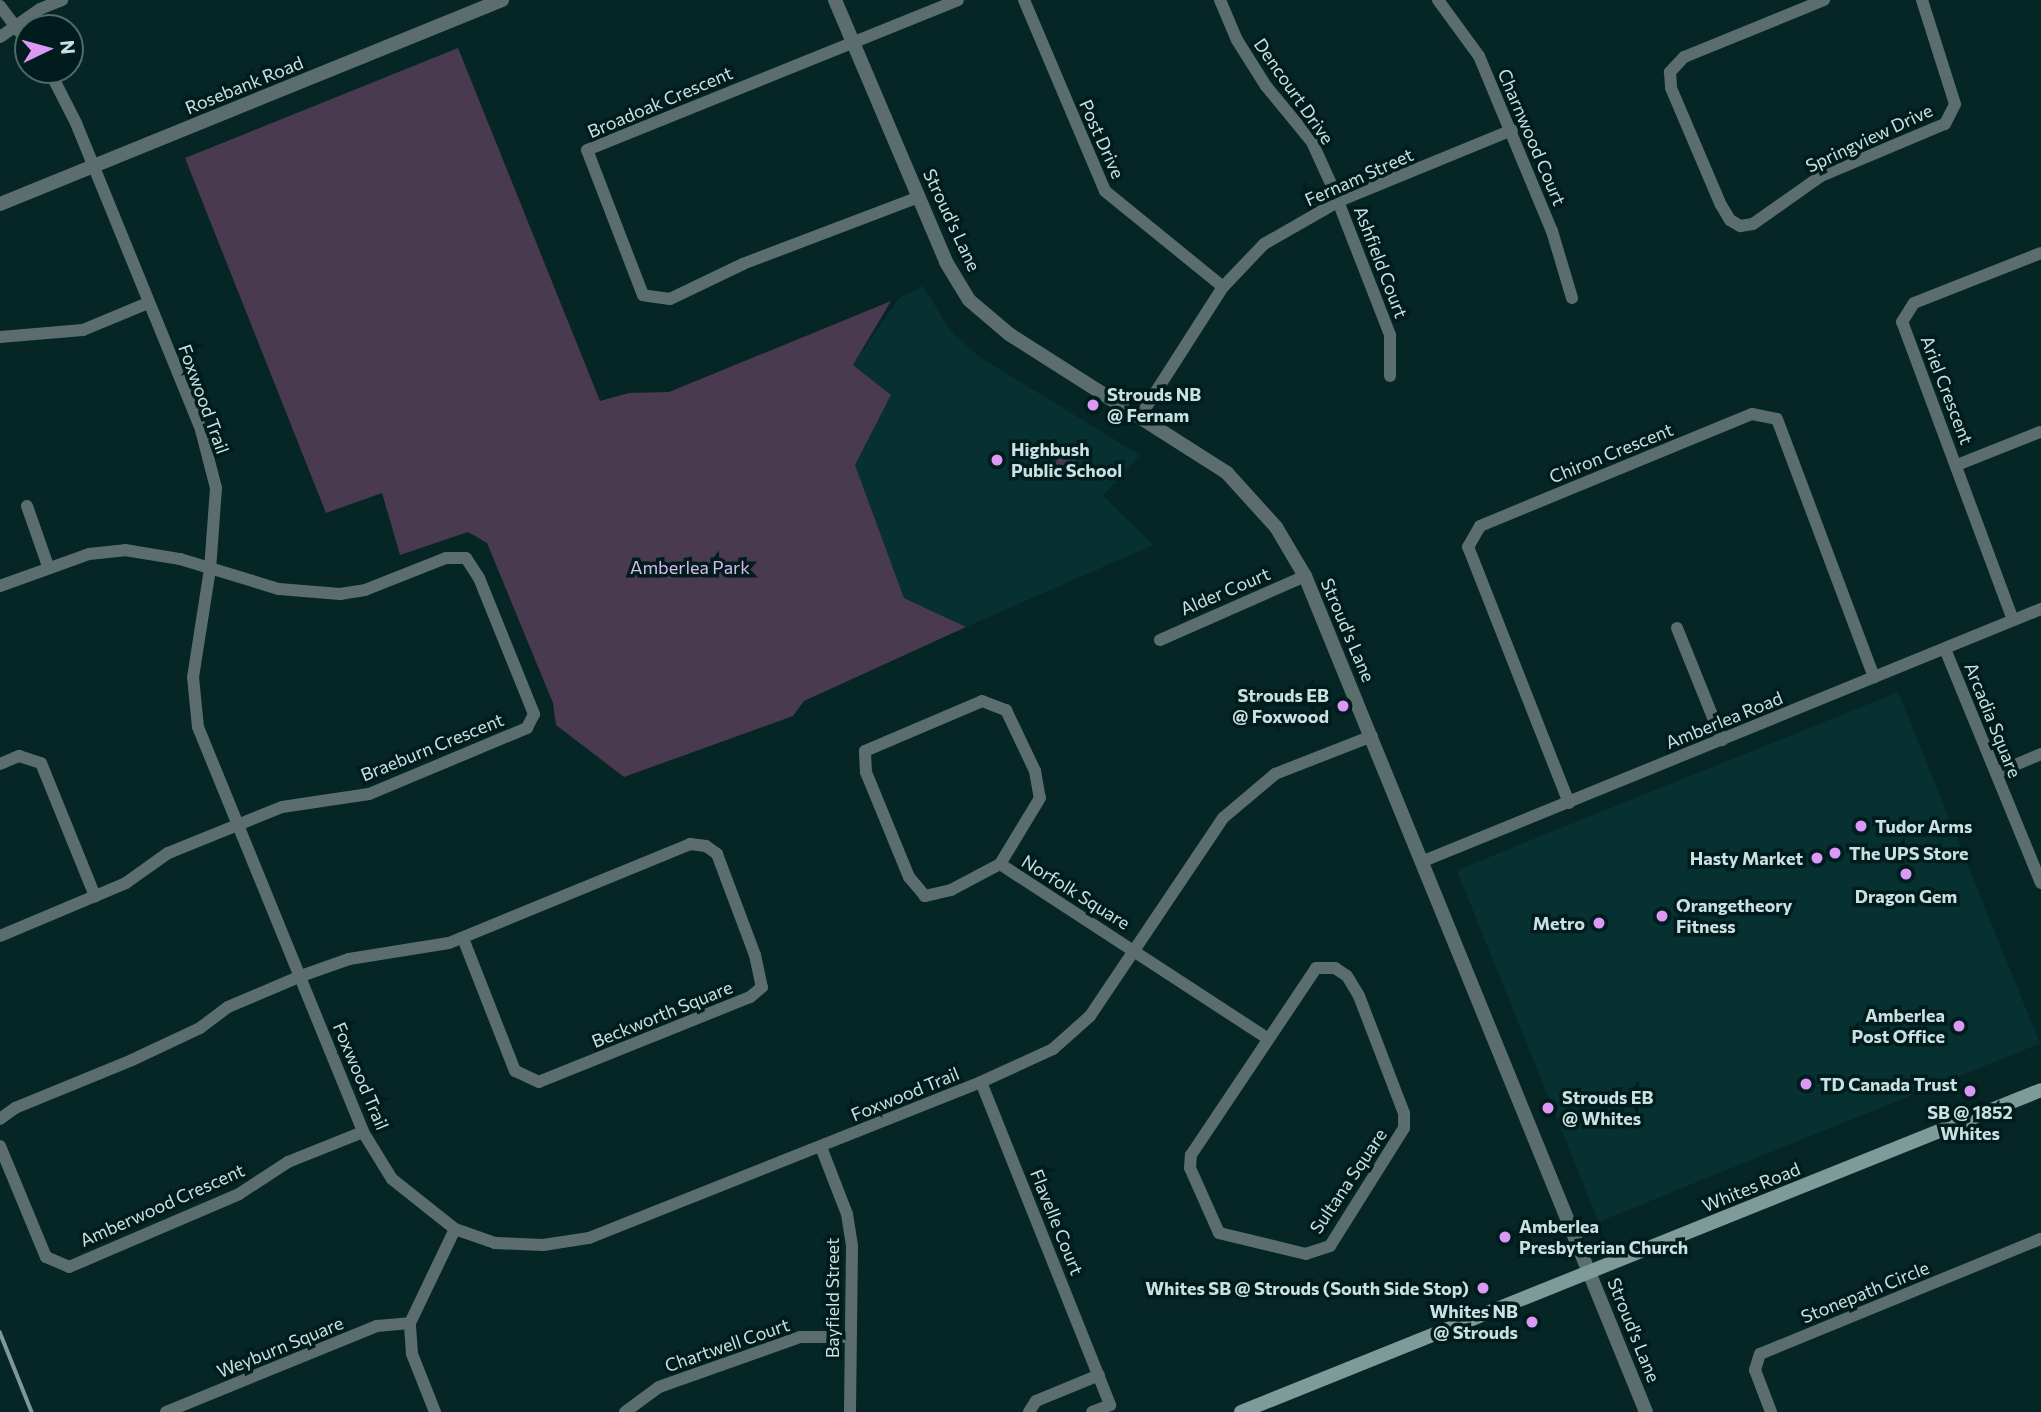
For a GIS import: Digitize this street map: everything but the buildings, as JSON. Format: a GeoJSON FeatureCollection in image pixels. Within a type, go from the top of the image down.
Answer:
{"type":"FeatureCollection","features":[{"type":"Feature","properties":{"kind":"main road","name":"Whites Road"},"geometry":{"type":"LineString","coordinates":[[1241,1412],[2041,1090]]}},
{"type":"Feature","properties":{"kind":"street"},"geometry":{"type":"LineString","coordinates":[[36,14],[62,0]]}},
{"type":"Feature","properties":{"kind":"street","name":"Rosebank Road"},"geometry":{"type":"LineString","coordinates":[[0,204],[502,0]]}},
{"type":"Feature","properties":{"kind":"street","name":"Stroud's Lane"},"geometry":{"type":"LineString","coordinates":[[835,0],[946,262],[970,300],[1009,334],[1141,415],[1236,482],[1276,527],[1304,576],[1372,736],[1646,1412]]}},
{"type":"Feature","properties":{"kind":"street"},"geometry":{"type":"LineString","coordinates":[[852,41],[958,0]]}},
{"type":"Feature","properties":{"kind":"street","name":"Post Drive"},"geometry":{"type":"LineString","coordinates":[[1024,0],[1105,191],[1223,287]]}},
{"type":"Feature","properties":{"kind":"street","name":"Dencourt Drive"},"geometry":{"type":"LineString","coordinates":[[1220,0],[1237,40],[1266,86],[1312,142],[1339,201]]}},
{"type":"Feature","properties":{"kind":"street","name":"Charnwood Court"},"geometry":{"type":"LineString","coordinates":[[1438,0],[1479,56],[1512,130],[1572,298]]}},
{"type":"Feature","properties":{"kind":"street","name":"Springview Drive"},"geometry":{"type":"LineString","coordinates":[[1824,0],[1684,57],[1670,72],[1671,88],[1721,205],[1730,220],[1740,226],[1753,224],[1821,176],[1945,124],[1955,104],[1922,0]]}},
{"type":"Feature","properties":{"kind":"street"},"geometry":{"type":"LineString","coordinates":[[0,6],[14,24]]}},
{"type":"Feature","properties":{"kind":"street"},"geometry":{"type":"LineString","coordinates":[[0,37],[14,26]]}},
{"type":"Feature","properties":{"kind":"street","name":"Broadoak Crescent"},"geometry":{"type":"LineString","coordinates":[[852,41],[587,150],[643,295],[670,299],[743,264],[919,197]]}},
{"type":"Feature","properties":{"kind":"street","name":"Foxwood Trail"},"geometry":{"type":"LineString","coordinates":[[55,84],[201,430],[216,488],[210,569],[193,677],[198,727],[363,1132],[392,1179],[455,1228],[495,1243],[543,1245],[589,1238],[981,1082],[1053,1049],[1073,1035],[1135,950],[1155,913],[1223,818],[1275,775],[1372,736]]}},
{"type":"Feature","properties":{"kind":"street","name":"Fernam Street"},"geometry":{"type":"LineString","coordinates":[[1141,415],[1223,287],[1264,244],[1339,201],[1512,130]]}},
{"type":"Feature","properties":{"kind":"street","name":"Ashfield Court"},"geometry":{"type":"LineString","coordinates":[[1339,201],[1390,335],[1390,376]]}},
{"type":"Feature","properties":{"kind":"street","name":"Ariel Crescent"},"geometry":{"type":"LineString","coordinates":[[2013,620],[1902,322],[1914,303],[2041,253]]}},
{"type":"Feature","properties":{"kind":"street"},"geometry":{"type":"LineString","coordinates":[[0,337],[83,330],[148,303]]}},
{"type":"Feature","properties":{"kind":"street","name":"Chiron Crescent"},"geometry":{"type":"LineString","coordinates":[[1569,803],[1468,547],[1480,526],[1493,520],[1752,414],[1777,419],[1874,677]]}},
{"type":"Feature","properties":{"kind":"street"},"geometry":{"type":"LineString","coordinates":[[1957,465],[2040,432]]}},
{"type":"Feature","properties":{"kind":"street"},"geometry":{"type":"LineString","coordinates":[[27,506],[48,565]]}},
{"type":"Feature","properties":{"kind":"street"},"geometry":{"type":"LineString","coordinates":[[0,586],[48,565],[89,554],[125,550],[154,553],[210,569]]}},
{"type":"Feature","properties":{"kind":"street","name":"Braeburn Crescent"},"geometry":{"type":"LineString","coordinates":[[210,569],[279,589],[340,594],[365,590],[446,558],[466,558],[479,578],[534,713],[527,727],[369,794],[282,807],[238,825]]}},
{"type":"Feature","properties":{"kind":"street","name":"Alder Court"},"geometry":{"type":"LineString","coordinates":[[1160,640],[1304,576]]}},
{"type":"Feature","properties":{"kind":"street","name":"Amberlea Road"},"geometry":{"type":"LineString","coordinates":[[1421,862],[2041,609]]}},
{"type":"Feature","properties":{"kind":"street"},"geometry":{"type":"LineString","coordinates":[[1677,628],[1722,740]]}},
{"type":"Feature","properties":{"kind":"street","name":"Arcadia Square"},"geometry":{"type":"LineString","coordinates":[[1945,649],[2041,883]]}},
{"type":"Feature","properties":{"kind":"street","name":"Norfolk Square"},"geometry":{"type":"LineString","coordinates":[[982,701],[1006,710],[1034,771],[1040,798],[1000,864],[951,890],[925,896],[908,877],[866,772],[865,751],[982,701]]}},
{"type":"Feature","properties":{"kind":"street"},"geometry":{"type":"LineString","coordinates":[[1996,773],[2041,754]]}},
{"type":"Feature","properties":{"kind":"street"},"geometry":{"type":"LineString","coordinates":[[0,764],[19,756],[41,763],[95,896]]}},
{"type":"Feature","properties":{"kind":"street"},"geometry":{"type":"LineString","coordinates":[[0,936],[126,883],[168,853],[238,825]]}},
{"type":"Feature","properties":{"kind":"street","name":"Beckworth Square"},"geometry":{"type":"LineString","coordinates":[[300,976],[349,959],[463,938],[690,844],[706,846],[717,854],[755,955],[762,987],[750,997],[539,1082],[515,1071],[463,938]]}},
{"type":"Feature","properties":{"kind":"street","name":"Norfolk Square"},"geometry":{"type":"LineString","coordinates":[[1000,864],[1135,950]]}},
{"type":"Feature","properties":{"kind":"street"},"geometry":{"type":"LineString","coordinates":[[1135,950],[1268,1039]]}},
{"type":"Feature","properties":{"kind":"street","name":"Sultana Square"},"geometry":{"type":"LineString","coordinates":[[1316,968],[1335,968],[1347,976],[1359,996],[1404,1113],[1404,1128],[1330,1246],[1306,1254],[1219,1233],[1190,1168],[1191,1155],[1268,1039],[1316,968]]}},
{"type":"Feature","properties":{"kind":"street"},"geometry":{"type":"LineString","coordinates":[[0,1119],[15,1108],[132,1060],[200,1028],[228,1007],[300,976]]}},
{"type":"Feature","properties":{"kind":"street","name":"Flavelle Court"},"geometry":{"type":"LineString","coordinates":[[981,1082],[1100,1375],[1110,1405],[1092,1412]]}},
{"type":"Feature","properties":{"kind":"street","name":"Amberwood Crescent"},"geometry":{"type":"LineString","coordinates":[[0,1146],[46,1257],[69,1267],[239,1194],[288,1162],[363,1132]]}},
{"type":"Feature","properties":{"kind":"street","name":"Bayfield Street"},"geometry":{"type":"LineString","coordinates":[[821,1147],[847,1214],[852,1247],[850,1412]]}},
{"type":"Feature","properties":{"kind":"street"},"geometry":{"type":"LineString","coordinates":[[435,1412],[412,1354],[410,1323],[455,1228]]}},
{"type":"Feature","properties":{"kind":"street","name":"Stonepath Circle"},"geometry":{"type":"LineString","coordinates":[[1771,1412],[1755,1370],[1760,1354],[2041,1239]]}},
{"type":"Feature","properties":{"kind":"street","name":"Weyburn Square"},"geometry":{"type":"LineString","coordinates":[[166,1412],[377,1326],[410,1323]]}},
{"type":"Feature","properties":{"kind":"street","name":"Chartwell Court"},"geometry":{"type":"LineString","coordinates":[[625,1412],[659,1388],[800,1337],[849,1337]]}},
{"type":"Feature","properties":{"kind":"street"},"geometry":{"type":"LineString","coordinates":[[1029,1412],[1036,1401],[1100,1375]]}},
{"type":"Feature","properties":{"kind":"shaded area","name":"Highbush Public School"},"geometry":{"type":"Polygon","coordinates":[[[923,286],[949,329],[978,356],[1140,455],[1103,496],[1153,545],[966,627],[904,598],[855,465],[891,395],[853,365],[899,298],[923,286]]]}},
{"type":"Feature","properties":{"kind":"shaded area"},"geometry":{"type":"Polygon","coordinates":[[[1898,692],[2040,1043],[1599,1222],[1457,870],[1898,692]]]}},
{"type":"Feature","properties":{"kind":"green space","name":"Amberlea Park"},"geometry":{"type":"Polygon","coordinates":[[[458,48],[600,401],[629,393],[669,392],[891,301],[853,365],[891,395],[855,465],[904,598],[966,627],[804,701],[793,716],[624,777],[556,725],[553,703],[487,543],[468,532],[400,555],[382,493],[326,513],[185,158],[458,48]]]}},
{"type":"Feature","properties":{"kind":"green space"},"geometry":{"type":"Polygon","coordinates":[[[1062,453],[1070,453],[1076,463],[1070,473],[1062,473],[1056,467],[1056,459],[1062,453]]]}},
{"type":"Feature","properties":{"kind":"railway"},"geometry":{"type":"LineString","coordinates":[[0,1332],[32,1412]]}},
{"type":"Feature","properties":{"kind":"place","name":"Strouds NB @ Fernam"},"geometry":{"type":"Point","coordinates":[1093,405]}},
{"type":"Feature","properties":{"kind":"place","name":"Highbush Public School"},"geometry":{"type":"Point","coordinates":[997,460]}},
{"type":"Feature","properties":{"kind":"place","name":"Strouds EB @ Foxwood"},"geometry":{"type":"Point","coordinates":[1343,706]}},
{"type":"Feature","properties":{"kind":"place","name":"Tudor Arms"},"geometry":{"type":"Point","coordinates":[1861,826]}},
{"type":"Feature","properties":{"kind":"place","name":"The UPS Store"},"geometry":{"type":"Point","coordinates":[1835,853]}},
{"type":"Feature","properties":{"kind":"place","name":"Hasty Market"},"geometry":{"type":"Point","coordinates":[1817,858]}},
{"type":"Feature","properties":{"kind":"place","name":"Dragon Gem"},"geometry":{"type":"Point","coordinates":[1906,874]}},
{"type":"Feature","properties":{"kind":"place","name":"Orangetheory Fitness"},"geometry":{"type":"Point","coordinates":[1662,916]}},
{"type":"Feature","properties":{"kind":"place","name":"Metro"},"geometry":{"type":"Point","coordinates":[1599,923]}},
{"type":"Feature","properties":{"kind":"place","name":"Amberlea Post Office"},"geometry":{"type":"Point","coordinates":[1959,1026]}},
{"type":"Feature","properties":{"kind":"place","name":"TD Canada Trust"},"geometry":{"type":"Point","coordinates":[1806,1084]}},
{"type":"Feature","properties":{"kind":"place","name":"SB @ 1852 Whites"},"geometry":{"type":"Point","coordinates":[1970,1091]}},
{"type":"Feature","properties":{"kind":"place","name":"Strouds EB @ Whites"},"geometry":{"type":"Point","coordinates":[1548,1108]}},
{"type":"Feature","properties":{"kind":"place","name":"Amberlea Presbyterian Church"},"geometry":{"type":"Point","coordinates":[1505,1237]}},
{"type":"Feature","properties":{"kind":"place","name":"Whites SB @ Strouds (South Side Stop)"},"geometry":{"type":"Point","coordinates":[1483,1288]}},
{"type":"Feature","properties":{"kind":"place","name":"Whites NB @ Strouds"},"geometry":{"type":"Point","coordinates":[1532,1322]}}]}
